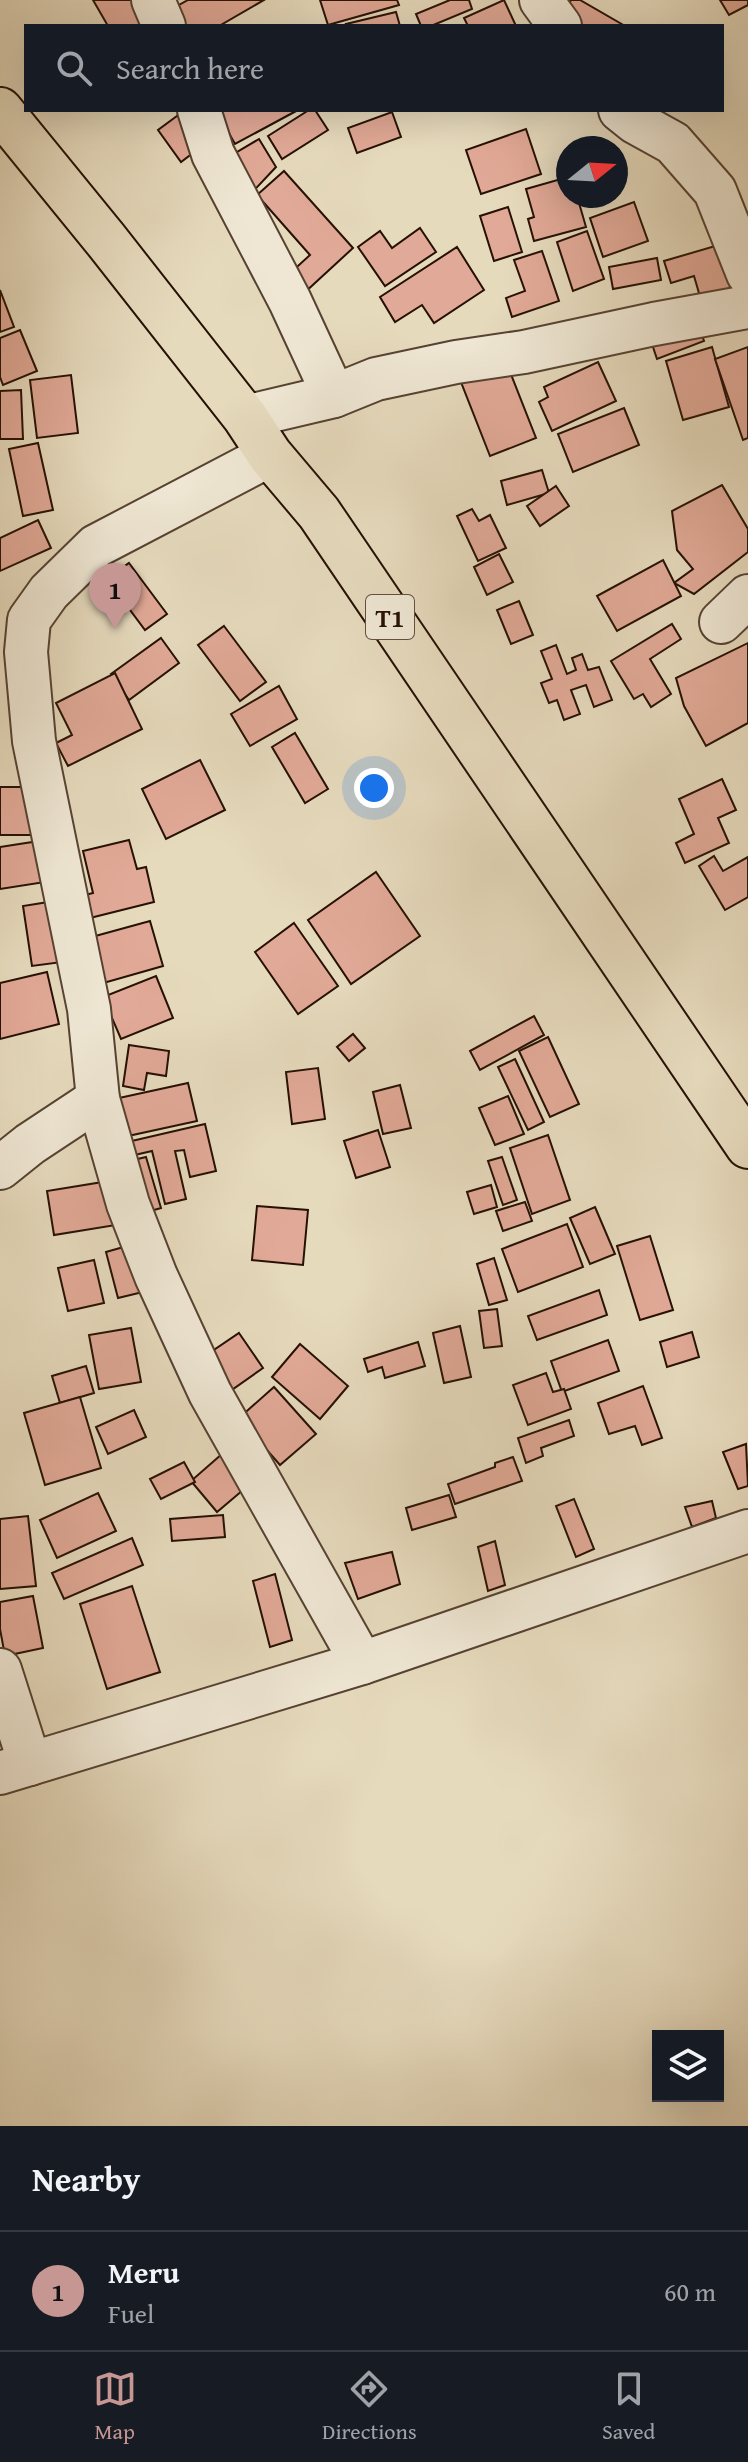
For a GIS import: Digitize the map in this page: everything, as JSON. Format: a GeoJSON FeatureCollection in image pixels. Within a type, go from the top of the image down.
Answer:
{"type":"FeatureCollection","features":[{"type":"Feature","properties":{"kind":"highway","name":"T1"},"geometry":{"type":"LineString","coordinates":[[0,110],[106,240],[245,417],[270,455],[319,513],[748,1146]]}},
{"type":"Feature","properties":{"kind":"street"},"geometry":{"type":"LineString","coordinates":[[153,0],[163,24]]}},
{"type":"Feature","properties":{"kind":"street"},"geometry":{"type":"LineString","coordinates":[[541,0],[559,24]]}},
{"type":"Feature","properties":{"kind":"street"},"geometry":{"type":"LineString","coordinates":[[200,112],[213,154],[290,301],[334,396]]}},
{"type":"Feature","properties":{"kind":"street"},"geometry":{"type":"LineString","coordinates":[[622,112],[673,143],[701,173],[720,202],[748,274]]}},
{"type":"Feature","properties":{"kind":"street"},"geometry":{"type":"LineString","coordinates":[[245,417],[334,396],[376,379],[748,307]]}},
{"type":"Feature","properties":{"kind":"street"},"geometry":{"type":"LineString","coordinates":[[270,455],[96,546],[49,592],[29,620],[26,652],[34,741],[89,1009],[98,1099],[128,1204],[156,1276],[210,1393],[362,1663]]}},
{"type":"Feature","properties":{"kind":"street"},"geometry":{"type":"LineString","coordinates":[[0,1168],[98,1099]]}},
{"type":"Feature","properties":{"kind":"street"},"geometry":{"type":"LineString","coordinates":[[0,1670],[15,1768],[362,1663],[748,1531]]}},
{"type":"Feature","properties":{"kind":"building"},"geometry":{"type":"Polygon","coordinates":[[[93,0],[142,0],[155,24],[107,24],[93,0]]]}},
{"type":"Feature","properties":{"kind":"building"},"geometry":{"type":"Polygon","coordinates":[[[188,0],[264,0],[222,24],[178,24],[170,10],[188,0]]]}},
{"type":"Feature","properties":{"kind":"building"},"geometry":{"type":"Polygon","coordinates":[[[320,0],[397,0],[399,5],[332,24],[328,24],[320,0]]]}},
{"type":"Feature","properties":{"kind":"building"},"geometry":{"type":"Polygon","coordinates":[[[450,0],[469,0],[472,9],[436,24],[420,24],[416,14],[450,0]]]}},
{"type":"Feature","properties":{"kind":"building"},"geometry":{"type":"Polygon","coordinates":[[[504,0],[515,24],[467,24],[464,18],[504,0]]]}},
{"type":"Feature","properties":{"kind":"building"},"geometry":{"type":"Polygon","coordinates":[[[571,0],[580,0],[622,24],[557,24],[571,0]]]}},
{"type":"Feature","properties":{"kind":"building"},"geometry":{"type":"Polygon","coordinates":[[[720,0],[748,0],[748,5],[729,15],[720,0]]]}},
{"type":"Feature","properties":{"kind":"building"},"geometry":{"type":"Polygon","coordinates":[[[396,12],[399,24],[346,24],[396,12]]]}},
{"type":"Feature","properties":{"kind":"building"},"geometry":{"type":"Polygon","coordinates":[[[187,112],[210,140],[181,162],[158,130],[187,112]]]}},
{"type":"Feature","properties":{"kind":"building"},"geometry":{"type":"Polygon","coordinates":[[[217,112],[294,112],[235,144],[217,112]]]}},
{"type":"Feature","properties":{"kind":"building"},"geometry":{"type":"Polygon","coordinates":[[[306,112],[316,112],[328,130],[282,159],[268,136],[306,112]]]}},
{"type":"Feature","properties":{"kind":"building"},"geometry":{"type":"Polygon","coordinates":[[[392,112],[401,137],[357,153],[348,128],[392,112]]]}},
{"type":"Feature","properties":{"kind":"building"},"geometry":{"type":"Polygon","coordinates":[[[526,129],[541,174],[481,194],[466,150],[526,129]]]}},
{"type":"Feature","properties":{"kind":"building"},"geometry":{"type":"Polygon","coordinates":[[[259,139],[276,167],[244,201],[232,155],[259,139]]]}},
{"type":"Feature","properties":{"kind":"building"},"geometry":{"type":"Polygon","coordinates":[[[284,171],[353,248],[303,294],[287,276],[310,255],[257,195],[284,171]]]}},
{"type":"Feature","properties":{"kind":"building"},"geometry":{"type":"Polygon","coordinates":[[[556,180],[556,208],[580,208],[586,227],[534,241],[528,219],[534,217],[526,189],[556,180]]]}},
{"type":"Feature","properties":{"kind":"building"},"geometry":{"type":"Polygon","coordinates":[[[634,202],[648,241],[603,257],[590,218],[618,208],[628,208],[628,204],[634,202]]]}},
{"type":"Feature","properties":{"kind":"building"},"geometry":{"type":"Polygon","coordinates":[[[508,207],[522,252],[494,261],[480,216],[508,207]]]}},
{"type":"Feature","properties":{"kind":"building"},"geometry":{"type":"Polygon","coordinates":[[[420,228],[436,252],[385,286],[358,247],[380,231],[392,248],[420,228]]]}},
{"type":"Feature","properties":{"kind":"building"},"geometry":{"type":"Polygon","coordinates":[[[587,231],[604,279],[573,291],[557,242],[587,231]]]}},
{"type":"Feature","properties":{"kind":"building"},"geometry":{"type":"Polygon","coordinates":[[[729,242],[742,288],[701,300],[694,276],[671,283],[664,261],[729,242]]]}},
{"type":"Feature","properties":{"kind":"building"},"geometry":{"type":"Polygon","coordinates":[[[457,247],[484,290],[434,323],[422,305],[395,322],[380,297],[457,247]]]}},
{"type":"Feature","properties":{"kind":"building"},"geometry":{"type":"Polygon","coordinates":[[[542,251],[559,301],[512,317],[506,298],[525,291],[514,260],[542,251]]]}},
{"type":"Feature","properties":{"kind":"building"},"geometry":{"type":"Polygon","coordinates":[[[657,258],[661,280],[613,289],[609,267],[657,258]]]}},
{"type":"Feature","properties":{"kind":"building"},"geometry":{"type":"Polygon","coordinates":[[[0,290],[14,327],[0,332],[0,290]]]}},
{"type":"Feature","properties":{"kind":"building"},"geometry":{"type":"Polygon","coordinates":[[[697,321],[704,341],[657,359],[650,338],[697,321]]]}},
{"type":"Feature","properties":{"kind":"building"},"geometry":{"type":"Polygon","coordinates":[[[20,330],[37,371],[3,385],[0,377],[0,338],[20,330]]]}},
{"type":"Feature","properties":{"kind":"building"},"geometry":{"type":"Polygon","coordinates":[[[712,347],[729,407],[683,420],[666,361],[712,347]]]}},
{"type":"Feature","properties":{"kind":"building"},"geometry":{"type":"Polygon","coordinates":[[[748,347],[748,438],[743,440],[715,359],[748,347]]]}},
{"type":"Feature","properties":{"kind":"building"},"geometry":{"type":"Polygon","coordinates":[[[505,359],[536,438],[490,456],[459,377],[505,359]]]}},
{"type":"Feature","properties":{"kind":"building"},"geometry":{"type":"Polygon","coordinates":[[[598,362],[616,401],[552,431],[539,402],[548,397],[544,387],[598,362]]]}},
{"type":"Feature","properties":{"kind":"building"},"geometry":{"type":"Polygon","coordinates":[[[71,375],[78,433],[37,438],[30,380],[71,375]]]}},
{"type":"Feature","properties":{"kind":"building"},"geometry":{"type":"Polygon","coordinates":[[[21,390],[23,439],[0,439],[0,391],[21,390]]]}},
{"type":"Feature","properties":{"kind":"building"},"geometry":{"type":"Polygon","coordinates":[[[624,408],[639,445],[573,472],[558,434],[624,408]]]}},
{"type":"Feature","properties":{"kind":"building"},"geometry":{"type":"Polygon","coordinates":[[[38,443],[53,510],[23,516],[9,449],[38,443]]]}},
{"type":"Feature","properties":{"kind":"building"},"geometry":{"type":"Polygon","coordinates":[[[542,470],[549,493],[507,505],[501,481],[542,470]]]}},
{"type":"Feature","properties":{"kind":"building"},"geometry":{"type":"Polygon","coordinates":[[[722,485],[748,529],[748,552],[694,594],[674,583],[693,569],[677,550],[672,511],[722,485]]]}},
{"type":"Feature","properties":{"kind":"building"},"geometry":{"type":"Polygon","coordinates":[[[556,486],[569,506],[540,526],[527,506],[556,486]]]}},
{"type":"Feature","properties":{"kind":"building"},"geometry":{"type":"Polygon","coordinates":[[[472,509],[479,521],[490,515],[506,548],[478,561],[457,516],[472,509]]]}},
{"type":"Feature","properties":{"kind":"building"},"geometry":{"type":"Polygon","coordinates":[[[38,520],[51,548],[0,571],[0,538],[38,520]]]}},
{"type":"Feature","properties":{"kind":"building"},"geometry":{"type":"Polygon","coordinates":[[[499,554],[513,582],[487,595],[474,567],[499,554]]]}},
{"type":"Feature","properties":{"kind":"building"},"geometry":{"type":"Polygon","coordinates":[[[663,560],[681,596],[617,631],[597,596],[663,560]]]}},
{"type":"Feature","properties":{"kind":"building"},"geometry":{"type":"Polygon","coordinates":[[[129,563],[167,614],[145,630],[107,579],[129,563]]]}},
{"type":"Feature","properties":{"kind":"building"},"geometry":{"type":"Polygon","coordinates":[[[519,601],[533,635],[511,644],[497,610],[519,601]]]}},
{"type":"Feature","properties":{"kind":"building"},"geometry":{"type":"Polygon","coordinates":[[[672,624],[681,639],[650,659],[671,694],[651,707],[643,694],[634,699],[611,661],[672,624]]]}},
{"type":"Feature","properties":{"kind":"building"},"geometry":{"type":"Polygon","coordinates":[[[224,626],[266,682],[240,701],[198,645],[224,626]]]}},
{"type":"Feature","properties":{"kind":"building"},"geometry":{"type":"Polygon","coordinates":[[[161,638],[179,663],[129,700],[111,674],[161,638]]]}},
{"type":"Feature","properties":{"kind":"building"},"geometry":{"type":"Polygon","coordinates":[[[748,643],[748,723],[706,746],[684,706],[676,678],[748,643]]]}},
{"type":"Feature","properties":{"kind":"building"},"geometry":{"type":"Polygon","coordinates":[[[556,645],[567,674],[576,670],[572,658],[582,654],[588,670],[599,667],[612,700],[594,707],[586,685],[571,690],[580,714],[564,720],[557,700],[549,703],[541,683],[552,679],[541,651],[556,645]]]}},
{"type":"Feature","properties":{"kind":"building"},"geometry":{"type":"Polygon","coordinates":[[[115,673],[142,729],[68,766],[56,743],[72,735],[56,703],[115,673]]]}},
{"type":"Feature","properties":{"kind":"building"},"geometry":{"type":"Polygon","coordinates":[[[279,686],[297,719],[250,746],[231,714],[279,686]]]}},
{"type":"Feature","properties":{"kind":"building"},"geometry":{"type":"Polygon","coordinates":[[[295,733],[328,789],[305,803],[272,747],[295,733]]]}},
{"type":"Feature","properties":{"kind":"building"},"geometry":{"type":"Polygon","coordinates":[[[200,760],[225,810],[166,839],[142,789],[200,760]]]}},
{"type":"Feature","properties":{"kind":"building"},"geometry":{"type":"Polygon","coordinates":[[[722,779],[736,810],[718,818],[729,843],[685,863],[676,843],[694,834],[679,799],[722,779]]]}},
{"type":"Feature","properties":{"kind":"building"},"geometry":{"type":"Polygon","coordinates":[[[0,787],[45,787],[46,835],[0,835],[0,787]]]}},
{"type":"Feature","properties":{"kind":"building"},"geometry":{"type":"Polygon","coordinates":[[[52,839],[58,880],[0,889],[0,847],[52,839]]]}},
{"type":"Feature","properties":{"kind":"building"},"geometry":{"type":"Polygon","coordinates":[[[129,840],[137,869],[146,867],[154,902],[86,919],[81,896],[93,893],[83,851],[129,840]]]}},
{"type":"Feature","properties":{"kind":"building"},"geometry":{"type":"Polygon","coordinates":[[[714,856],[723,871],[748,857],[748,897],[725,910],[699,866],[714,856]]]}},
{"type":"Feature","properties":{"kind":"building"},"geometry":{"type":"Polygon","coordinates":[[[376,872],[420,936],[351,984],[308,920],[376,872]]]}},
{"type":"Feature","properties":{"kind":"building"},"geometry":{"type":"Polygon","coordinates":[[[61,900],[70,961],[32,966],[23,906],[61,900]]]}},
{"type":"Feature","properties":{"kind":"building"},"geometry":{"type":"Polygon","coordinates":[[[150,921],[163,966],[93,986],[88,938],[150,921]]]}},
{"type":"Feature","properties":{"kind":"building"},"geometry":{"type":"Polygon","coordinates":[[[294,923],[338,986],[298,1014],[255,952],[294,923]]]}},
{"type":"Feature","properties":{"kind":"building"},"geometry":{"type":"Polygon","coordinates":[[[47,972],[59,1024],[0,1039],[0,983],[47,972]]]}},
{"type":"Feature","properties":{"kind":"building"},"geometry":{"type":"Polygon","coordinates":[[[156,976],[173,1018],[121,1039],[103,997],[156,976]]]}},
{"type":"Feature","properties":{"kind":"building"},"geometry":{"type":"Polygon","coordinates":[[[534,1016],[544,1035],[480,1070],[470,1051],[534,1016]]]}},
{"type":"Feature","properties":{"kind":"building"},"geometry":{"type":"Polygon","coordinates":[[[353,1034],[365,1048],[349,1061],[337,1047],[353,1034]]]}},
{"type":"Feature","properties":{"kind":"building"},"geometry":{"type":"Polygon","coordinates":[[[548,1037],[579,1104],[550,1117],[519,1051],[548,1037]]]}},
{"type":"Feature","properties":{"kind":"building"},"geometry":{"type":"Polygon","coordinates":[[[129,1045],[169,1051],[166,1076],[147,1073],[144,1090],[123,1086],[129,1045]]]}},
{"type":"Feature","properties":{"kind":"building"},"geometry":{"type":"Polygon","coordinates":[[[515,1059],[544,1122],[528,1130],[498,1067],[515,1059]]]}},
{"type":"Feature","properties":{"kind":"building"},"geometry":{"type":"Polygon","coordinates":[[[318,1068],[325,1119],[292,1124],[286,1072],[318,1068]]]}},
{"type":"Feature","properties":{"kind":"building"},"geometry":{"type":"Polygon","coordinates":[[[188,1083],[197,1121],[128,1136],[119,1098],[188,1083]]]}},
{"type":"Feature","properties":{"kind":"building"},"geometry":{"type":"Polygon","coordinates":[[[400,1085],[411,1128],[383,1134],[373,1092],[400,1085]]]}},
{"type":"Feature","properties":{"kind":"building"},"geometry":{"type":"Polygon","coordinates":[[[508,1096],[524,1134],[495,1145],[479,1108],[508,1096]]]}},
{"type":"Feature","properties":{"kind":"building"},"geometry":{"type":"Polygon","coordinates":[[[205,1124],[216,1171],[190,1177],[184,1150],[175,1151],[186,1199],[165,1204],[152,1151],[126,1157],[123,1143],[205,1124]]]}},
{"type":"Feature","properties":{"kind":"building"},"geometry":{"type":"Polygon","coordinates":[[[378,1130],[390,1167],[356,1178],[344,1141],[378,1130]]]}},
{"type":"Feature","properties":{"kind":"building"},"geometry":{"type":"Polygon","coordinates":[[[548,1135],[570,1200],[532,1214],[510,1148],[548,1135]]]}},
{"type":"Feature","properties":{"kind":"building"},"geometry":{"type":"Polygon","coordinates":[[[146,1157],[161,1208],[140,1214],[125,1162],[146,1157]]]}},
{"type":"Feature","properties":{"kind":"building"},"geometry":{"type":"Polygon","coordinates":[[[502,1157],[517,1200],[503,1205],[488,1161],[502,1157]]]}},
{"type":"Feature","properties":{"kind":"building"},"geometry":{"type":"Polygon","coordinates":[[[109,1181],[116,1225],[54,1235],[47,1191],[109,1181]]]}},
{"type":"Feature","properties":{"kind":"building"},"geometry":{"type":"Polygon","coordinates":[[[491,1185],[497,1207],[474,1214],[467,1192],[491,1185]]]}},
{"type":"Feature","properties":{"kind":"building"},"geometry":{"type":"Polygon","coordinates":[[[525,1202],[532,1221],[503,1231],[496,1211],[525,1202]]]}},
{"type":"Feature","properties":{"kind":"building"},"geometry":{"type":"Polygon","coordinates":[[[257,1206],[308,1210],[303,1265],[252,1260],[257,1206]]]}},
{"type":"Feature","properties":{"kind":"building"},"geometry":{"type":"Polygon","coordinates":[[[595,1207],[615,1254],[590,1264],[570,1218],[595,1207]]]}},
{"type":"Feature","properties":{"kind":"building"},"geometry":{"type":"Polygon","coordinates":[[[567,1224],[583,1267],[518,1292],[502,1249],[567,1224]]]}},
{"type":"Feature","properties":{"kind":"building"},"geometry":{"type":"Polygon","coordinates":[[[650,1236],[673,1310],[640,1320],[617,1246],[650,1236]]]}},
{"type":"Feature","properties":{"kind":"building"},"geometry":{"type":"Polygon","coordinates":[[[134,1244],[147,1291],[118,1298],[106,1252],[134,1244]]]}},
{"type":"Feature","properties":{"kind":"building"},"geometry":{"type":"Polygon","coordinates":[[[494,1258],[507,1300],[489,1305],[477,1264],[494,1258]]]}},
{"type":"Feature","properties":{"kind":"building"},"geometry":{"type":"Polygon","coordinates":[[[94,1260],[104,1303],[68,1311],[58,1268],[94,1260]]]}},
{"type":"Feature","properties":{"kind":"building"},"geometry":{"type":"Polygon","coordinates":[[[599,1290],[607,1315],[537,1340],[528,1316],[599,1290]]]}},
{"type":"Feature","properties":{"kind":"building"},"geometry":{"type":"Polygon","coordinates":[[[497,1309],[502,1346],[484,1348],[479,1311],[497,1309]]]}},
{"type":"Feature","properties":{"kind":"building"},"geometry":{"type":"Polygon","coordinates":[[[460,1326],[471,1377],[444,1383],[433,1333],[460,1326]]]}},
{"type":"Feature","properties":{"kind":"building"},"geometry":{"type":"Polygon","coordinates":[[[131,1328],[141,1382],[99,1389],[89,1335],[131,1328]]]}},
{"type":"Feature","properties":{"kind":"building"},"geometry":{"type":"Polygon","coordinates":[[[692,1332],[699,1357],[667,1367],[660,1342],[692,1332]]]}},
{"type":"Feature","properties":{"kind":"building"},"geometry":{"type":"Polygon","coordinates":[[[239,1333],[263,1368],[226,1394],[202,1358],[239,1333]]]}},
{"type":"Feature","properties":{"kind":"building"},"geometry":{"type":"Polygon","coordinates":[[[608,1340],[619,1371],[562,1392],[551,1361],[608,1340]]]}},
{"type":"Feature","properties":{"kind":"building"},"geometry":{"type":"Polygon","coordinates":[[[418,1342],[425,1366],[385,1378],[382,1367],[368,1372],[364,1359],[418,1342]]]}},
{"type":"Feature","properties":{"kind":"building"},"geometry":{"type":"Polygon","coordinates":[[[300,1344],[348,1386],[320,1419],[272,1377],[300,1344]]]}},
{"type":"Feature","properties":{"kind":"building"},"geometry":{"type":"Polygon","coordinates":[[[86,1366],[94,1393],[60,1403],[52,1376],[86,1366]]]}},
{"type":"Feature","properties":{"kind":"building"},"geometry":{"type":"Polygon","coordinates":[[[546,1373],[553,1392],[564,1389],[571,1409],[528,1425],[513,1385],[546,1373]]]}},
{"type":"Feature","properties":{"kind":"building"},"geometry":{"type":"Polygon","coordinates":[[[643,1386],[662,1438],[642,1445],[635,1426],[609,1434],[598,1403],[643,1386]]]}},
{"type":"Feature","properties":{"kind":"building"},"geometry":{"type":"Polygon","coordinates":[[[274,1387],[316,1434],[280,1465],[239,1418],[274,1387]]]}},
{"type":"Feature","properties":{"kind":"building"},"geometry":{"type":"Polygon","coordinates":[[[80,1397],[101,1468],[45,1485],[24,1413],[80,1397]]]}},
{"type":"Feature","properties":{"kind":"building"},"geometry":{"type":"Polygon","coordinates":[[[134,1410],[146,1437],[108,1454],[96,1427],[134,1410]]]}},
{"type":"Feature","properties":{"kind":"building"},"geometry":{"type":"Polygon","coordinates":[[[569,1420],[574,1436],[541,1448],[543,1456],[526,1463],[518,1438],[569,1420]]]}},
{"type":"Feature","properties":{"kind":"building"},"geometry":{"type":"Polygon","coordinates":[[[746,1444],[748,1486],[738,1489],[723,1452],[746,1444]]]}},
{"type":"Feature","properties":{"kind":"building"},"geometry":{"type":"Polygon","coordinates":[[[222,1454],[249,1485],[217,1512],[191,1481],[222,1454]]]}},
{"type":"Feature","properties":{"kind":"building"},"geometry":{"type":"Polygon","coordinates":[[[513,1457],[522,1481],[455,1504],[448,1484],[513,1457]]]}},
{"type":"Feature","properties":{"kind":"building"},"geometry":{"type":"Polygon","coordinates":[[[184,1462],[195,1482],[161,1499],[150,1479],[184,1462]]]}},
{"type":"Feature","properties":{"kind":"building"},"geometry":{"type":"Polygon","coordinates":[[[98,1493],[116,1531],[57,1558],[40,1520],[98,1493]]]}},
{"type":"Feature","properties":{"kind":"building"},"geometry":{"type":"Polygon","coordinates":[[[449,1495],[456,1517],[412,1530],[406,1508],[449,1495]]]}},
{"type":"Feature","properties":{"kind":"building"},"geometry":{"type":"Polygon","coordinates":[[[574,1499],[594,1549],[576,1557],[556,1506],[574,1499]]]}},
{"type":"Feature","properties":{"kind":"building"},"geometry":{"type":"Polygon","coordinates":[[[712,1501],[716,1518],[692,1527],[685,1507],[712,1501]]]}},
{"type":"Feature","properties":{"kind":"building"},"geometry":{"type":"Polygon","coordinates":[[[223,1515],[225,1537],[172,1541],[170,1519],[223,1515]]]}},
{"type":"Feature","properties":{"kind":"building"},"geometry":{"type":"Polygon","coordinates":[[[28,1516],[36,1586],[0,1589],[0,1519],[28,1516]]]}},
{"type":"Feature","properties":{"kind":"building"},"geometry":{"type":"Polygon","coordinates":[[[132,1538],[143,1565],[64,1599],[52,1573],[132,1538]]]}},
{"type":"Feature","properties":{"kind":"building"},"geometry":{"type":"Polygon","coordinates":[[[495,1541],[505,1585],[488,1591],[478,1547],[495,1541]]]}},
{"type":"Feature","properties":{"kind":"building"},"geometry":{"type":"Polygon","coordinates":[[[392,1552],[400,1584],[358,1599],[345,1563],[392,1552]]]}},
{"type":"Feature","properties":{"kind":"building"},"geometry":{"type":"Polygon","coordinates":[[[275,1574],[292,1640],[270,1647],[253,1581],[275,1574]]]}},
{"type":"Feature","properties":{"kind":"building"},"geometry":{"type":"Polygon","coordinates":[[[132,1586],[160,1672],[107,1689],[80,1604],[132,1586]]]}},
{"type":"Feature","properties":{"kind":"building"},"geometry":{"type":"Polygon","coordinates":[[[33,1596],[43,1648],[5,1656],[0,1629],[0,1602],[33,1596]]]}},
{"type":"Feature","properties":{"kind":"place","name":"Meru"},"geometry":{"type":"Point","coordinates":[115,629]}}]}
